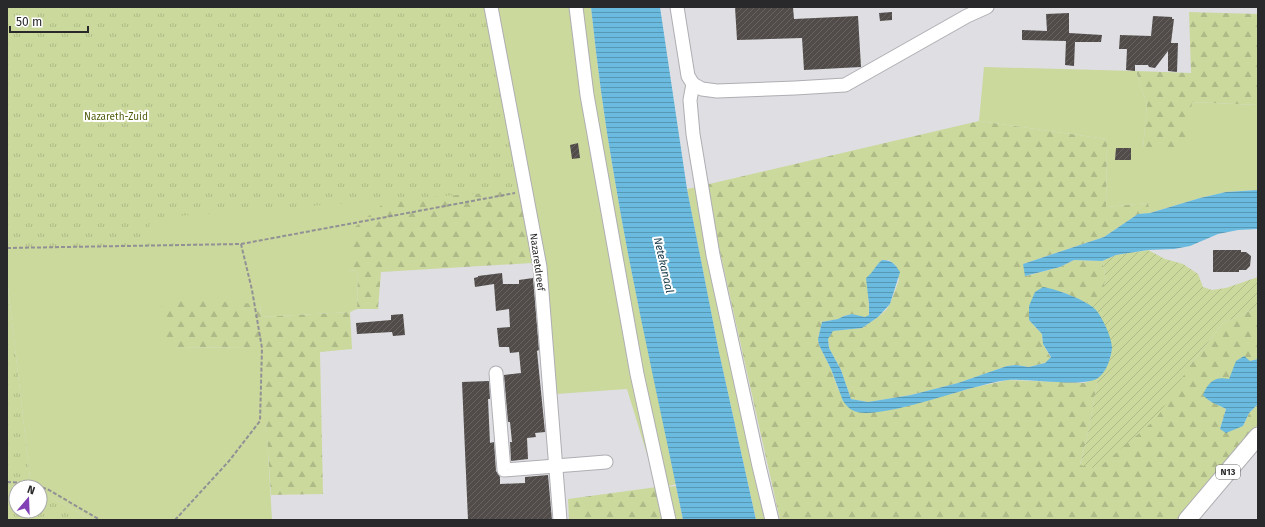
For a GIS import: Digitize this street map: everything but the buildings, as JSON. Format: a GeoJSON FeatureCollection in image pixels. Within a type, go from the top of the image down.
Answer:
{"type":"FeatureCollection","features":[{"type":"Feature","properties":{"kind":"main road","name":"N13"},"geometry":{"type":"LineString","coordinates":[[1187,520],[1258,436]]}},
{"type":"Feature","properties":{"kind":"street","name":"Nazaretdreef"},"geometry":{"type":"LineString","coordinates":[[491,7],[540,266],[560,520]]}},
{"type":"Feature","properties":{"kind":"street"},"geometry":{"type":"LineString","coordinates":[[576,7],[587,95],[637,374],[669,520]]}},
{"type":"Feature","properties":{"kind":"street"},"geometry":{"type":"LineString","coordinates":[[678,7],[688,76],[693,84],[702,89],[717,91],[845,85],[967,16],[987,7]]}},
{"type":"Feature","properties":{"kind":"street"},"geometry":{"type":"LineString","coordinates":[[693,84],[690,100],[693,134],[713,255],[772,520]]}},
{"type":"Feature","properties":{"kind":"street"},"geometry":{"type":"LineString","coordinates":[[496,373],[504,470],[606,462]]}},
{"type":"Feature","properties":{"kind":"path"},"geometry":{"type":"LineString","coordinates":[[7,248],[241,244],[526,191]]}},
{"type":"Feature","properties":{"kind":"path"},"geometry":{"type":"LineString","coordinates":[[175,520],[229,461],[260,421],[262,348],[252,290],[241,244]]}},
{"type":"Feature","properties":{"kind":"path"},"geometry":{"type":"LineString","coordinates":[[7,482],[31,483],[50,490],[100,520]]}},
{"type":"Feature","properties":{"kind":"green space","name":"Nazareth-Zuid"},"geometry":{"type":"Polygon","coordinates":[[[7,7],[487,7],[522,190],[150,218],[149,230],[152,237],[241,244],[7,248],[7,7]]]}},
{"type":"Feature","properties":{"kind":"green space"},"geometry":{"type":"Polygon","coordinates":[[[14,7],[591,7],[610,154],[636,291],[676,484],[665,487],[676,486],[683,520],[664,520],[657,487],[627,389],[556,394],[545,262],[532,263],[522,190],[348,271],[358,270],[357,309],[350,312],[261,317],[260,304],[166,347],[262,348],[272,520],[92,520],[48,495],[48,479],[30,479],[7,278],[7,12],[14,7]]]}},
{"type":"Feature","properties":{"kind":"green space"},"geometry":{"type":"Polygon","coordinates":[[[1189,12],[1258,14],[1258,105],[1192,102],[1186,148],[1143,148],[1147,105],[1136,71],[1191,73],[1189,12]]]}},
{"type":"Feature","properties":{"kind":"green space"},"geometry":{"type":"Polygon","coordinates":[[[984,67],[1136,71],[1147,105],[1143,148],[1191,102],[1258,105],[1258,190],[1226,192],[1150,213],[1148,203],[1106,207],[1107,139],[979,121],[984,67]]]}},
{"type":"Feature","properties":{"kind":"green space"},"geometry":{"type":"Polygon","coordinates":[[[979,121],[1107,139],[1106,207],[1148,203],[1150,213],[1138,214],[1104,237],[1023,264],[1026,276],[1060,267],[1074,260],[1102,261],[1104,268],[1105,284],[1093,303],[1084,302],[1063,292],[1029,320],[1042,334],[1043,344],[1051,358],[1045,363],[1029,367],[1016,365],[1007,366],[958,383],[911,395],[868,402],[851,399],[841,370],[829,348],[828,339],[832,331],[862,328],[886,310],[890,304],[899,280],[896,266],[889,260],[882,260],[873,272],[870,279],[869,315],[865,318],[852,314],[839,319],[822,322],[818,339],[819,345],[831,369],[838,389],[866,413],[900,408],[972,388],[1008,380],[1084,383],[1098,378],[1087,438],[1080,464],[1097,469],[1191,364],[1223,323],[1258,307],[1258,359],[1250,361],[1209,401],[1226,409],[1220,429],[1243,426],[1249,413],[1258,404],[1258,424],[1178,520],[780,520],[705,185],[979,121]]]}},
{"type":"Feature","properties":{"kind":"green space"},"geometry":{"type":"Polygon","coordinates":[[[697,187],[737,396],[766,520],[756,520],[719,352],[687,189],[697,187]]]}},
{"type":"Feature","properties":{"kind":"green space"},"geometry":{"type":"Polygon","coordinates":[[[522,190],[532,263],[381,272],[378,309],[357,309],[358,270],[348,271],[355,227],[388,200],[522,190]]]}},
{"type":"Feature","properties":{"kind":"green space"},"geometry":{"type":"Polygon","coordinates":[[[1148,250],[1165,259],[1183,264],[1198,274],[1203,287],[1212,290],[1226,288],[1258,277],[1258,307],[1223,323],[1191,364],[1156,419],[1097,469],[1080,465],[1087,438],[1098,378],[1108,364],[1111,351],[1109,338],[1098,315],[1093,308],[1084,302],[1093,302],[1103,288],[1105,283],[1105,274],[1102,261],[1116,255],[1148,250]]]}},
{"type":"Feature","properties":{"kind":"green space"},"geometry":{"type":"Polygon","coordinates":[[[7,278],[30,479],[8,479],[8,519],[48,519],[48,495],[92,520],[7,520],[7,278]]]}},
{"type":"Feature","properties":{"kind":"green space"},"geometry":{"type":"Polygon","coordinates":[[[161,298],[260,304],[261,317],[350,312],[352,349],[320,352],[323,494],[271,495],[261,348],[166,347],[161,298]]]}},
{"type":"Feature","properties":{"kind":"green space"},"geometry":{"type":"Polygon","coordinates":[[[657,487],[664,520],[569,520],[568,499],[657,487]]]}},
{"type":"Feature","properties":{"kind":"water","name":"Netekanaal"},"geometry":{"type":"Polygon","coordinates":[[[591,7],[660,7],[687,189],[719,352],[756,520],[683,520],[621,218],[598,70],[591,7]]]}},
{"type":"Feature","properties":{"kind":"water"},"geometry":{"type":"Polygon","coordinates":[[[1258,190],[1258,229],[1238,230],[1218,234],[1190,246],[1174,249],[1148,250],[1116,255],[1102,261],[1074,260],[1060,267],[1025,276],[1023,264],[1104,237],[1138,214],[1150,213],[1226,192],[1258,190]]]}},
{"type":"Feature","properties":{"kind":"water"},"geometry":{"type":"Polygon","coordinates":[[[882,260],[893,263],[900,272],[890,304],[878,317],[862,328],[833,331],[828,339],[829,348],[841,370],[851,399],[868,402],[911,395],[958,383],[1007,366],[1016,365],[1029,367],[1045,363],[1051,357],[1043,344],[1042,334],[1029,320],[1029,306],[1035,292],[1043,287],[1070,295],[1098,312],[1106,327],[1112,344],[1111,356],[1108,364],[1104,372],[1098,378],[1091,381],[1004,381],[986,384],[894,409],[864,413],[854,411],[843,401],[831,369],[819,345],[818,339],[822,322],[838,319],[852,314],[865,317],[869,315],[866,278],[882,260]]]}},
{"type":"Feature","properties":{"kind":"water"},"geometry":{"type":"Polygon","coordinates":[[[1244,356],[1250,361],[1258,359],[1258,404],[1249,413],[1243,426],[1226,433],[1220,429],[1226,409],[1211,402],[1203,395],[1210,383],[1216,379],[1229,379],[1236,361],[1244,356]]]}}]}
